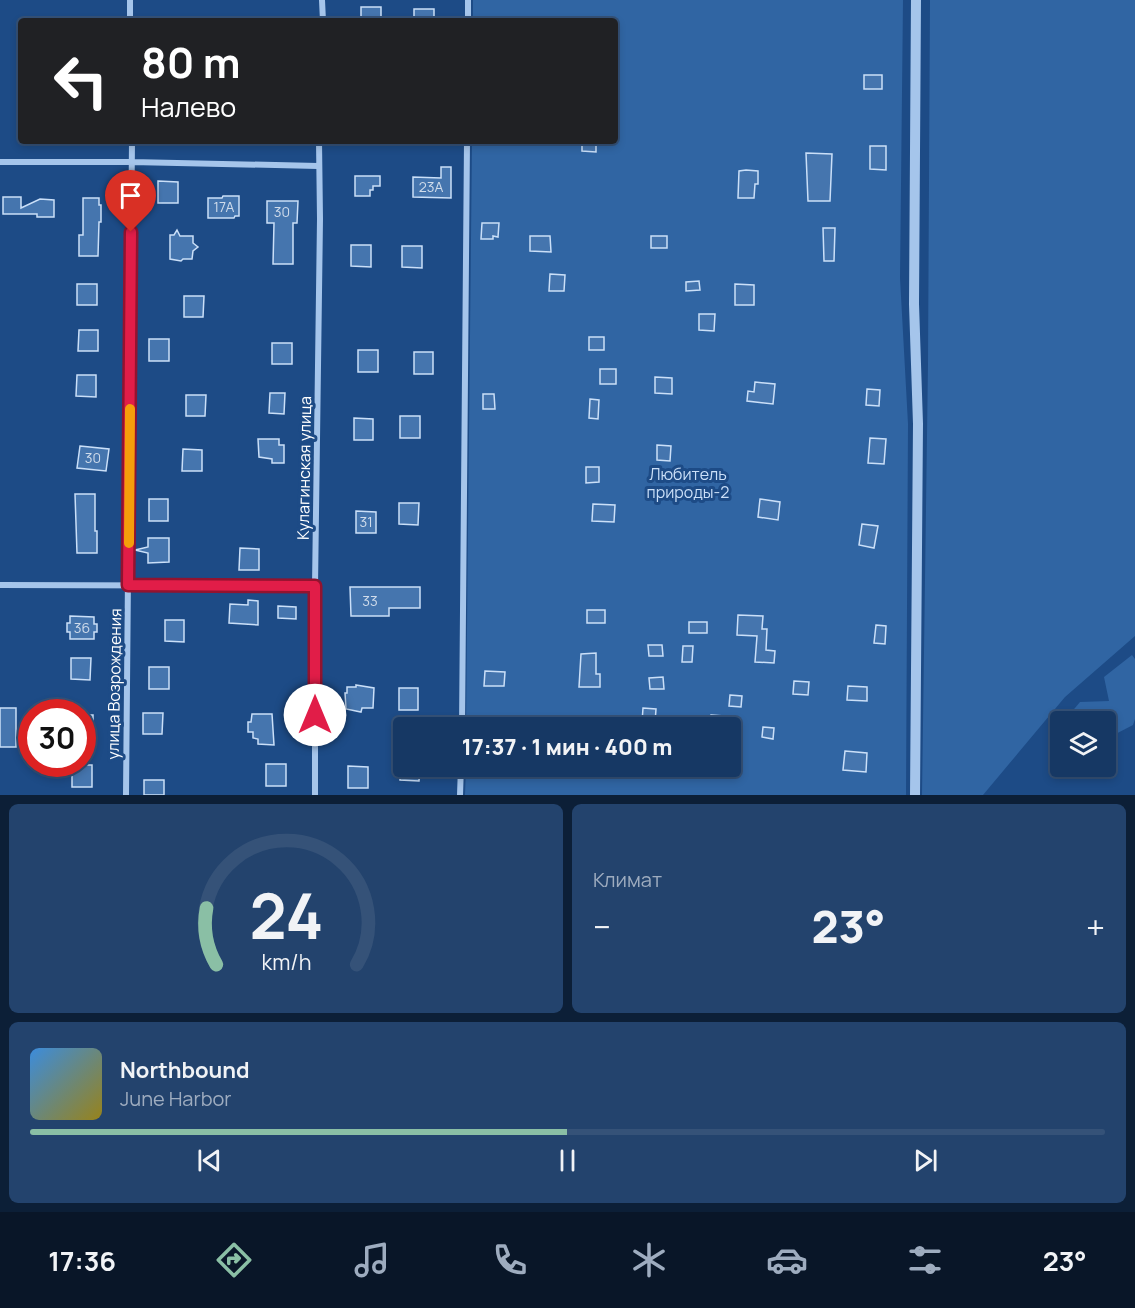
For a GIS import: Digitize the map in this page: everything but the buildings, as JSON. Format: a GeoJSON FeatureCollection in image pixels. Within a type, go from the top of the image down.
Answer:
{"type":"FeatureCollection","features":[{"type":"Feature","properties":{"kind":"street"},"geometry":{"type":"LineString","coordinates":[[130,0],[130,18]]}},
{"type":"Feature","properties":{"kind":"street"},"geometry":{"type":"LineString","coordinates":[[322,0],[323,18]]}},
{"type":"Feature","properties":{"kind":"street"},"geometry":{"type":"LineString","coordinates":[[468,0],[468,18]]}},
{"type":"Feature","properties":{"kind":"street"},"geometry":{"type":"LineString","coordinates":[[915,795],[918,447],[914,303],[916,0]]}},
{"type":"Feature","properties":{"kind":"street","name":"улица Возрождения"},"geometry":{"type":"LineString","coordinates":[[126,795],[132,144]]}},
{"type":"Feature","properties":{"kind":"street","name":"Кулагинская улица"},"geometry":{"type":"LineString","coordinates":[[315,795],[319,144]]}},
{"type":"Feature","properties":{"kind":"street"},"geometry":{"type":"LineString","coordinates":[[462,717],[467,144]]}},
{"type":"Feature","properties":{"kind":"street"},"geometry":{"type":"LineString","coordinates":[[0,162],[318,166]]}},
{"type":"Feature","properties":{"kind":"street"},"geometry":{"type":"LineString","coordinates":[[0,585],[315,586]]}},
{"type":"Feature","properties":{"kind":"street"},"geometry":{"type":"LineString","coordinates":[[460,795],[461,777]]}},
{"type":"Feature","properties":{"kind":"green space","name":"Любитель природы-2"},"geometry":{"type":"Polygon","coordinates":[[[473,0],[903,0],[900,278],[908,424],[906,795],[465,795],[466,777],[741,777],[741,717],[466,717],[472,144],[618,144],[618,18],[473,18],[473,0]]]}},
{"type":"Feature","properties":{"kind":"green space"},"geometry":{"type":"Polygon","coordinates":[[[930,0],[1135,0],[1135,636],[1065,697],[1053,711],[1050,711],[1050,715],[983,795],[922,795],[930,0]]]}},
{"type":"Feature","properties":{"kind":"green space"},"geometry":{"type":"Polygon","coordinates":[[[1132,655],[1135,659],[1135,719],[1133,725],[1116,734],[1116,711],[1072,711],[1080,702],[1109,701],[1104,677],[1132,655]]]}},
{"type":"Feature","properties":{"kind":"slow traffic"},"geometry":{"type":"LineString","coordinates":[[129,543],[130,409]]}},
{"type":"Feature","properties":{"kind":"route"},"geometry":{"type":"LineString","coordinates":[[131,232],[128,585],[315,586],[315,715]]}}]}
